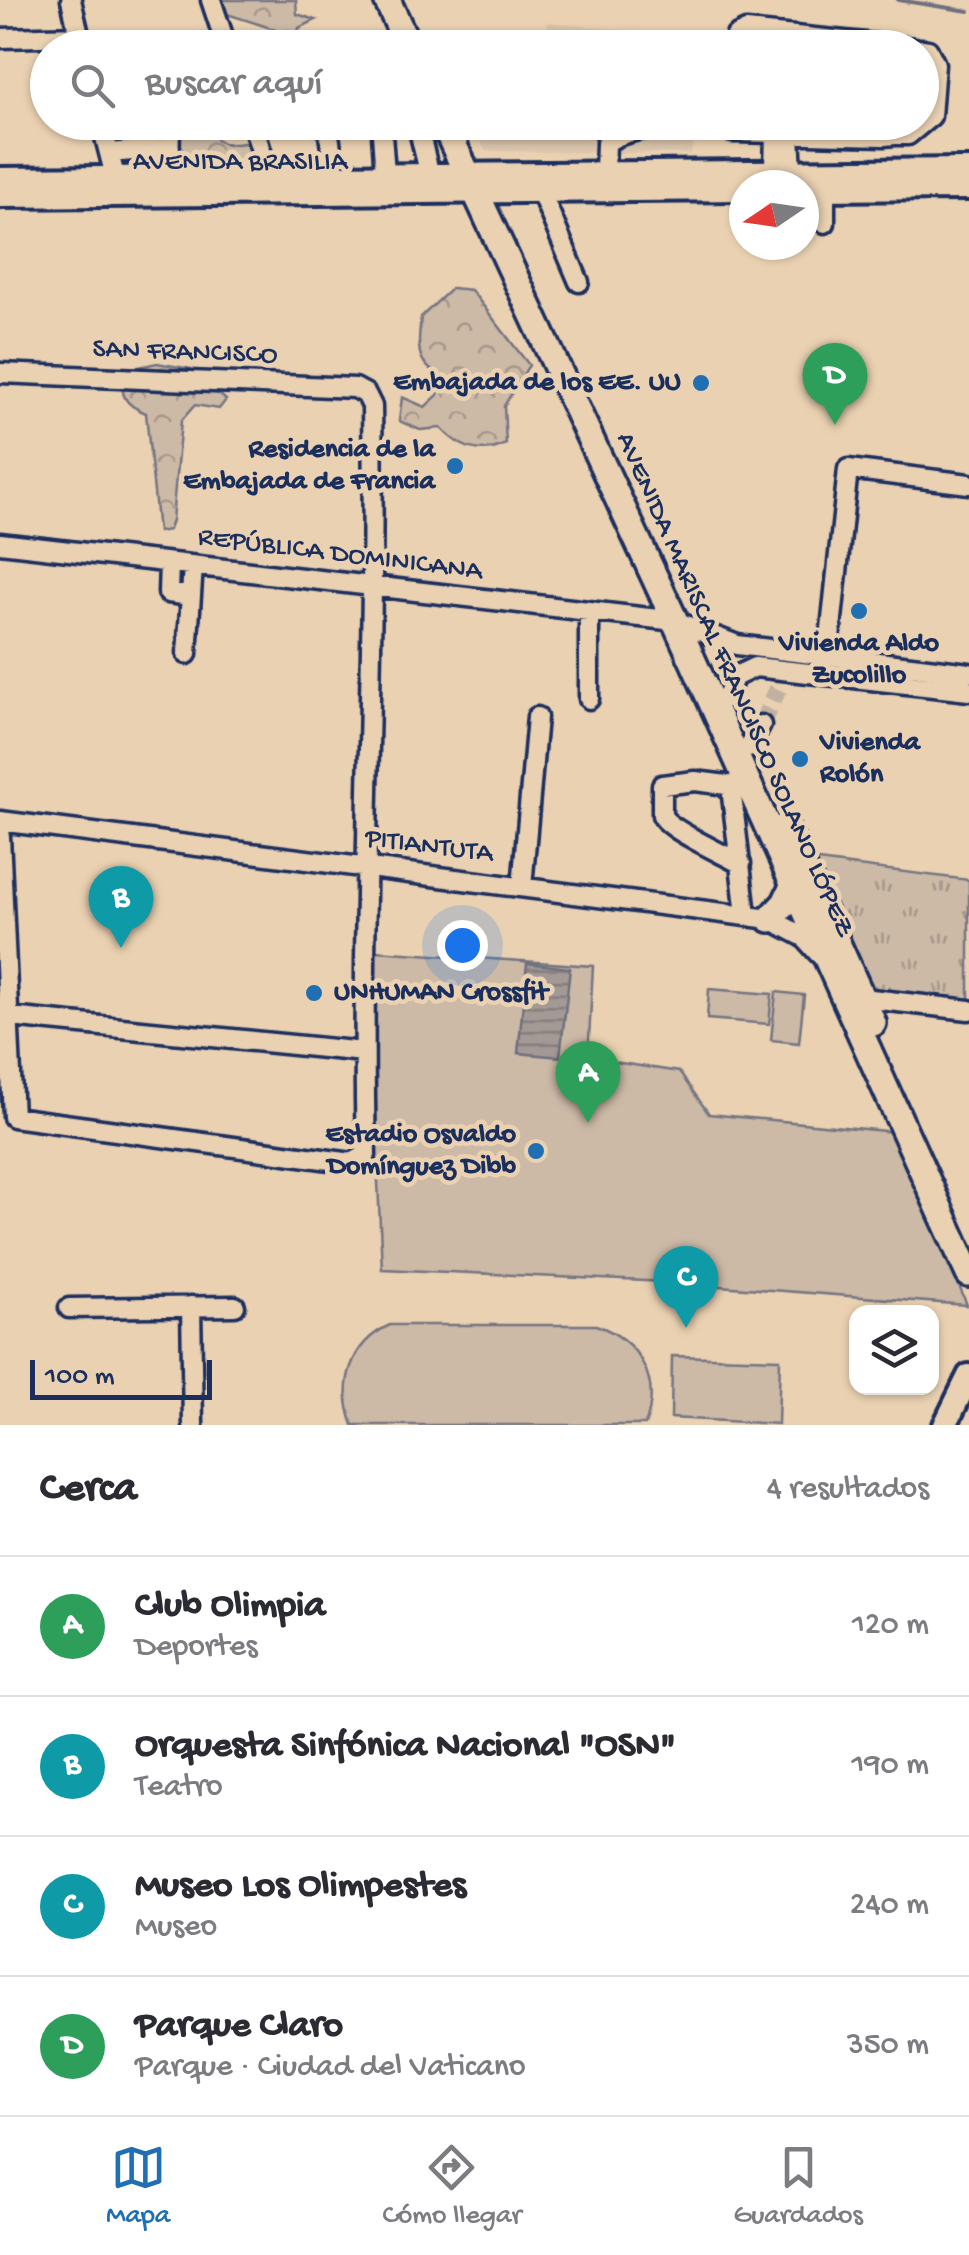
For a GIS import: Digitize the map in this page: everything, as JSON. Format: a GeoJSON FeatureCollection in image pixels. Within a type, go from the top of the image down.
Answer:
{"type":"FeatureCollection","features":[{"type":"Feature","properties":{"kind":"highway"},"geometry":{"type":"LineString","coordinates":[[386,0],[400,30]]}},
{"type":"Feature","properties":{"kind":"highway"},"geometry":{"type":"LineString","coordinates":[[406,0],[419,30]]}},
{"type":"Feature","properties":{"kind":"highway","name":"AVENIDA MARISCAL FRANCISCO SOLANO LÓPEZ"},"geometry":{"type":"LineString","coordinates":[[458,140],[727,698],[755,737],[801,862],[969,1236]]}},
{"type":"Feature","properties":{"kind":"highway","name":"AVENIDA MARISCAL FRANCISCO SOLANO LÓPEZ"},"geometry":{"type":"LineString","coordinates":[[478,181],[674,621],[740,783],[794,890],[969,1274]]}},
{"type":"Feature","properties":{"kind":"highway"},"geometry":{"type":"LineString","coordinates":[[758,917],[794,890],[801,862]]}},
{"type":"Feature","properties":{"kind":"main road","name":"AVENIDA BRASILIA"},"geometry":{"type":"LineString","coordinates":[[0,180],[114,174],[272,184],[335,174],[385,173],[427,161],[478,181]]}},
{"type":"Feature","properties":{"kind":"main road"},"geometry":{"type":"LineString","coordinates":[[819,179],[969,170]]}},
{"type":"Feature","properties":{"kind":"main road"},"geometry":{"type":"LineString","coordinates":[[478,181],[605,172],[729,186]]}},
{"type":"Feature","properties":{"kind":"main road","name":"AVENIDA BRASILIA"},"geometry":{"type":"LineString","coordinates":[[0,196],[114,174],[272,184],[478,181]]}},
{"type":"Feature","properties":{"kind":"main road"},"geometry":{"type":"LineString","coordinates":[[478,181],[540,190],[729,180]]}},
{"type":"Feature","properties":{"kind":"main road"},"geometry":{"type":"LineString","coordinates":[[819,181],[969,188]]}},
{"type":"Feature","properties":{"kind":"main road"},"geometry":{"type":"LineString","coordinates":[[946,1425],[969,1376]]}},
{"type":"Feature","properties":{"kind":"street"},"geometry":{"type":"LineString","coordinates":[[72,0],[78,30]]}},
{"type":"Feature","properties":{"kind":"street"},"geometry":{"type":"LineString","coordinates":[[211,0],[221,30]]}},
{"type":"Feature","properties":{"kind":"street"},"geometry":{"type":"LineString","coordinates":[[0,38],[30,39]]}},
{"type":"Feature","properties":{"kind":"street"},"geometry":{"type":"LineString","coordinates":[[106,140],[114,174],[170,148]]}},
{"type":"Feature","properties":{"kind":"street"},"geometry":{"type":"LineString","coordinates":[[169,176],[170,140]]}},
{"type":"Feature","properties":{"kind":"street"},"geometry":{"type":"LineString","coordinates":[[258,140],[272,184]]}},
{"type":"Feature","properties":{"kind":"street"},"geometry":{"type":"LineString","coordinates":[[330,140],[335,174]]}},
{"type":"Feature","properties":{"kind":"street"},"geometry":{"type":"LineString","coordinates":[[382,140],[385,173]]}},
{"type":"Feature","properties":{"kind":"street"},"geometry":{"type":"LineString","coordinates":[[422,140],[427,161]]}},
{"type":"Feature","properties":{"kind":"street"},"geometry":{"type":"LineString","coordinates":[[427,161],[443,140]]}},
{"type":"Feature","properties":{"kind":"street"},"geometry":{"type":"LineString","coordinates":[[605,172],[606,144],[612,140]]}},
{"type":"Feature","properties":{"kind":"street"},"geometry":{"type":"LineString","coordinates":[[796,140],[798,170]]}},
{"type":"Feature","properties":{"kind":"street"},"geometry":{"type":"LineString","coordinates":[[540,190],[579,282]]}},
{"type":"Feature","properties":{"kind":"street"},"geometry":{"type":"LineString","coordinates":[[819,213],[826,224]]}},
{"type":"Feature","properties":{"kind":"street","name":"SAN FRANCISCO"},"geometry":{"type":"LineString","coordinates":[[0,373],[356,388],[366,394],[372,406],[375,587]]}},
{"type":"Feature","properties":{"kind":"street"},"geometry":{"type":"LineString","coordinates":[[828,657],[848,468],[969,484]]}},
{"type":"Feature","properties":{"kind":"street","name":"REPÚBLICA DOMINICANA"},"geometry":{"type":"LineString","coordinates":[[0,543],[674,621],[698,633],[737,644],[828,657],[863,669]]}},
{"type":"Feature","properties":{"kind":"street"},"geometry":{"type":"LineString","coordinates":[[169,562],[168,593],[191,596]]}},
{"type":"Feature","properties":{"kind":"street"},"geometry":{"type":"LineString","coordinates":[[188,654],[193,566]]}},
{"type":"Feature","properties":{"kind":"street"},"geometry":{"type":"LineString","coordinates":[[0,836],[4,1016],[13,1117],[203,1145],[361,1160],[366,1155],[364,1052],[375,587]]}},
{"type":"Feature","properties":{"kind":"street"},"geometry":{"type":"LineString","coordinates":[[589,611],[589,698]]}},
{"type":"Feature","properties":{"kind":"street"},"geometry":{"type":"LineString","coordinates":[[727,698],[729,686],[744,669],[969,673]]}},
{"type":"Feature","properties":{"kind":"street"},"geometry":{"type":"LineString","coordinates":[[863,669],[969,691]]}},
{"type":"Feature","properties":{"kind":"street"},"geometry":{"type":"LineString","coordinates":[[778,689],[790,670]]}},
{"type":"Feature","properties":{"kind":"street"},"geometry":{"type":"LineString","coordinates":[[522,887],[538,717]]}},
{"type":"Feature","properties":{"kind":"street"},"geometry":{"type":"LineString","coordinates":[[741,864],[689,833],[674,829],[662,815],[662,785],[695,781],[740,783],[741,864],[758,917]]}},
{"type":"Feature","properties":{"kind":"street","name":"PITIANTUTA"},"geometry":{"type":"LineString","coordinates":[[0,820],[758,917],[804,937],[830,971]]}},
{"type":"Feature","properties":{"kind":"street"},"geometry":{"type":"LineString","coordinates":[[862,998],[969,1010]]}},
{"type":"Feature","properties":{"kind":"street"},"geometry":{"type":"LineString","coordinates":[[4,1016],[364,1052]]}},
{"type":"Feature","properties":{"kind":"street"},"geometry":{"type":"LineString","coordinates":[[191,1306],[193,1425]]}},
{"type":"Feature","properties":{"kind":"street"},"geometry":{"type":"LineString","coordinates":[[69,1308],[235,1306]]}},
{"type":"Feature","properties":{"kind":"shaded area"},"geometry":{"type":"Polygon","coordinates":[[[548,22],[618,30],[548,30],[548,22]]]}},
{"type":"Feature","properties":{"kind":"shaded area"},"geometry":{"type":"Polygon","coordinates":[[[481,140],[694,140],[691,154],[485,151],[481,140]]]}},
{"type":"Feature","properties":{"kind":"shaded area"},"geometry":{"type":"Polygon","coordinates":[[[527,963],[570,968],[560,1057],[518,1053],[527,963]]]}},
{"type":"Feature","properties":{"kind":"green space"},"geometry":{"type":"Polygon","coordinates":[[[221,0],[296,0],[297,14],[316,20],[298,30],[274,30],[227,14],[221,0]]]}},
{"type":"Feature","properties":{"kind":"green space"},"geometry":{"type":"Polygon","coordinates":[[[147,140],[218,140],[228,144],[261,141],[256,172],[224,172],[205,153],[147,166],[116,161],[147,140]]]}},
{"type":"Feature","properties":{"kind":"green space"},"geometry":{"type":"Polygon","coordinates":[[[452,288],[471,290],[529,365],[504,406],[506,444],[497,448],[471,448],[455,441],[441,428],[420,430],[399,421],[402,397],[425,407],[438,395],[440,376],[426,365],[420,351],[421,317],[452,288]]]}},
{"type":"Feature","properties":{"kind":"green space"},"geometry":{"type":"Polygon","coordinates":[[[157,363],[191,369],[226,400],[219,409],[195,405],[181,421],[172,520],[169,530],[158,532],[146,413],[125,398],[121,371],[157,363]]]}},
{"type":"Feature","properties":{"kind":"green space"},"geometry":{"type":"Polygon","coordinates":[[[810,860],[969,880],[969,1000],[872,990],[810,860]]]}},
{"type":"Feature","properties":{"kind":"green space"},"geometry":{"type":"Polygon","coordinates":[[[376,951],[593,966],[588,1058],[679,1072],[709,1114],[895,1132],[967,1305],[667,1282],[382,1269],[372,1051],[376,951]]]}},
{"type":"Feature","properties":{"kind":"green space"},"geometry":{"type":"Polygon","coordinates":[[[709,989],[772,994],[769,1024],[707,1019],[709,989]]]}},
{"type":"Feature","properties":{"kind":"green space"},"geometry":{"type":"Polygon","coordinates":[[[776,992],[804,995],[799,1043],[771,1040],[776,992]]]}},
{"type":"Feature","properties":{"kind":"green space"},"geometry":{"type":"Polygon","coordinates":[[[390,1325],[596,1325],[624,1341],[643,1364],[651,1392],[645,1425],[353,1425],[347,1395],[351,1367],[365,1343],[390,1325]]]}},
{"type":"Feature","properties":{"kind":"green space"},"geometry":{"type":"Polygon","coordinates":[[[672,1356],[780,1359],[778,1424],[671,1418],[672,1356]]]}},
{"type":"Feature","properties":{"kind":"waterway"},"geometry":{"type":"LineString","coordinates":[[898,0],[969,11]]}},
{"type":"Feature","properties":{"kind":"tunnel"},"geometry":{"type":"LineString","coordinates":[[761,725],[778,689]]}},
{"type":"Feature","properties":{"kind":"place","name":"Embajada de los EE. UU"},"geometry":{"type":"Point","coordinates":[701,383]}},
{"type":"Feature","properties":{"kind":"place","name":"Parque Claro"},"geometry":{"type":"Point","coordinates":[835,425]}},
{"type":"Feature","properties":{"kind":"place","name":"Residencia de la Embajada de Francia"},"geometry":{"type":"Point","coordinates":[455,466]}},
{"type":"Feature","properties":{"kind":"place","name":"Vivienda Aldo Zucolillo"},"geometry":{"type":"Point","coordinates":[859,611]}},
{"type":"Feature","properties":{"kind":"place","name":"Vivienda Rolón"},"geometry":{"type":"Point","coordinates":[800,759]}},
{"type":"Feature","properties":{"kind":"place","name":"Orquesta Sinfónica Nacional \"OSN\""},"geometry":{"type":"Point","coordinates":[121,948]}},
{"type":"Feature","properties":{"kind":"place","name":"UNHUMAN Crossfit"},"geometry":{"type":"Point","coordinates":[314,993]}},
{"type":"Feature","properties":{"kind":"place","name":"Club Olimpia"},"geometry":{"type":"Point","coordinates":[588,1123]}},
{"type":"Feature","properties":{"kind":"place","name":"Estadio Osvaldo Domínguez Dibb"},"geometry":{"type":"Point","coordinates":[536,1151]}},
{"type":"Feature","properties":{"kind":"place","name":"Museo Los Olimpestes"},"geometry":{"type":"Point","coordinates":[686,1328]}}]}
